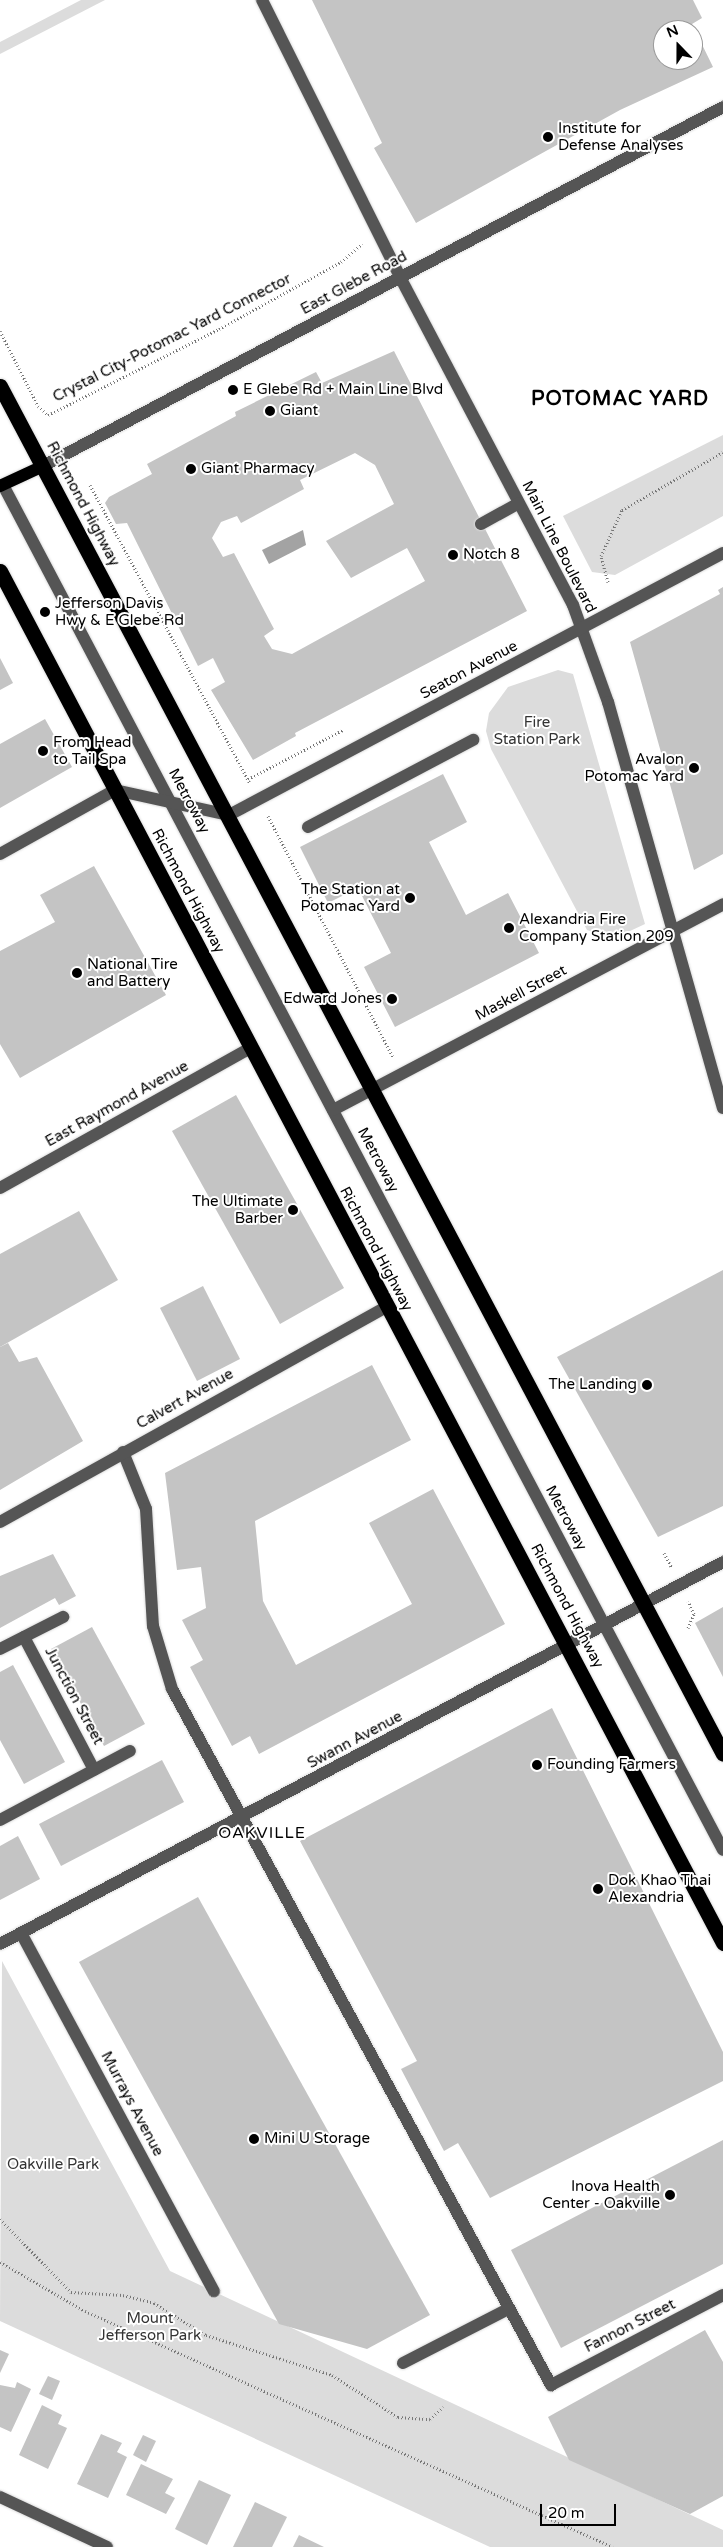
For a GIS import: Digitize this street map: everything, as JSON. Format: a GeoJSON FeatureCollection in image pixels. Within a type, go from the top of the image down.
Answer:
{"type":"FeatureCollection","features":[{"type":"Feature","properties":{"kind":"highway","name":"Richmond Highway"},"geometry":{"type":"LineString","coordinates":[[0,386],[374,1089],[723,1754]]}},
{"type":"Feature","properties":{"kind":"highway","name":"Richmond Highway"},"geometry":{"type":"LineString","coordinates":[[0,571],[723,1943]]}},
{"type":"Feature","properties":{"kind":"main road","name":"East Glebe Road"},"geometry":{"type":"LineString","coordinates":[[2,485],[43,466]]}},
{"type":"Feature","properties":{"kind":"street","name":"Main Line Boulevard"},"geometry":{"type":"LineString","coordinates":[[262,0],[400,277],[519,503],[582,629],[611,711],[723,1108]]}},
{"type":"Feature","properties":{"kind":"street","name":"East Glebe Road"},"geometry":{"type":"LineString","coordinates":[[43,466],[723,106]]}},
{"type":"Feature","properties":{"kind":"street","name":"Metroway"},"geometry":{"type":"LineString","coordinates":[[2,485],[172,803],[723,1850]]}},
{"type":"Feature","properties":{"kind":"street"},"geometry":{"type":"LineString","coordinates":[[481,524],[519,503]]}},
{"type":"Feature","properties":{"kind":"street","name":"Seaton Avenue"},"geometry":{"type":"LineString","coordinates":[[229,815],[723,553]]}},
{"type":"Feature","properties":{"kind":"street"},"geometry":{"type":"LineString","coordinates":[[308,827],[473,740]]}},
{"type":"Feature","properties":{"kind":"street"},"geometry":{"type":"LineString","coordinates":[[0,854],[115,790],[229,815]]}},
{"type":"Feature","properties":{"kind":"street","name":"Maskell Street"},"geometry":{"type":"LineString","coordinates":[[334,1110],[723,904]]}},
{"type":"Feature","properties":{"kind":"street","name":"East Raymond Avenue"},"geometry":{"type":"LineString","coordinates":[[0,1188],[250,1048]]}},
{"type":"Feature","properties":{"kind":"street","name":"Calvert Avenue"},"geometry":{"type":"LineString","coordinates":[[0,1522],[387,1307]]}},
{"type":"Feature","properties":{"kind":"street"},"geometry":{"type":"LineString","coordinates":[[123,1452],[146,1509],[153,1626],[164,1668],[242,1817],[508,2309],[403,2363]]}},
{"type":"Feature","properties":{"kind":"street","name":"Swann Avenue"},"geometry":{"type":"LineString","coordinates":[[0,1944],[568,1647],[723,1562]]}},
{"type":"Feature","properties":{"kind":"street"},"geometry":{"type":"LineString","coordinates":[[0,1649],[63,1617]]}},
{"type":"Feature","properties":{"kind":"street","name":"Junction Street"},"geometry":{"type":"LineString","coordinates":[[24,1637],[94,1770]]}},
{"type":"Feature","properties":{"kind":"street"},"geometry":{"type":"LineString","coordinates":[[0,1820],[130,1751]]}},
{"type":"Feature","properties":{"kind":"street","name":"Murrays Avenue"},"geometry":{"type":"LineString","coordinates":[[21,1933],[214,2290]]}},
{"type":"Feature","properties":{"kind":"street","name":"Fannon Street"},"geometry":{"type":"LineString","coordinates":[[508,2309],[551,2385],[723,2295]]}},
{"type":"Feature","properties":{"kind":"street"},"geometry":{"type":"LineString","coordinates":[[0,2497],[107,2547]]}},
{"type":"Feature","properties":{"kind":"path","name":"Crystal City-Potomac Yard Connector"},"geometry":{"type":"LineString","coordinates":[[0,331],[38,406],[48,415],[219,329],[341,262],[362,244]]}},
{"type":"Feature","properties":{"kind":"path"},"geometry":{"type":"LineString","coordinates":[[608,582],[601,556],[622,510],[723,452]]}},
{"type":"Feature","properties":{"kind":"path"},"geometry":{"type":"LineString","coordinates":[[0,2219],[71,2292],[123,2295],[154,2304],[206,2336],[332,2375],[398,2417],[430,2419],[443,2406]]}},
{"type":"Feature","properties":{"kind":"path"},"geometry":{"type":"LineString","coordinates":[[0,2262],[67,2299],[613,2547]]}},
{"type":"Feature","properties":{"kind":"path"},"geometry":{"type":"LineString","coordinates":[[67,2299],[71,2292]]}},
{"type":"Feature","properties":{"kind":"green space"},"geometry":{"type":"Polygon","coordinates":[[[81,0],[105,0],[0,54],[0,42],[81,0]]]}},
{"type":"Feature","properties":{"kind":"green space"},"geometry":{"type":"Polygon","coordinates":[[[723,435],[723,516],[615,575],[592,572],[563,516],[723,435]]]}},
{"type":"Feature","properties":{"kind":"green space","name":"Fire Station Park"},"geometry":{"type":"Polygon","coordinates":[[[558,670],[573,674],[645,924],[613,939],[587,930],[491,749],[486,731],[489,713],[508,687],[558,670]]]}},
{"type":"Feature","properties":{"kind":"green space","name":"Mount Jefferson Park"},"geometry":{"type":"Polygon","coordinates":[[[2,1961],[170,2271],[723,2530],[723,2547],[490,2547],[0,2321],[2,1961]]]}},
{"type":"Feature","properties":{"kind":"shaded area"},"geometry":{"type":"Polygon","coordinates":[[[303,530],[306,545],[269,564],[262,550],[303,530]]]}},
{"type":"Feature","properties":{"kind":"building"},"geometry":{"type":"Polygon","coordinates":[[[312,0],[693,0],[702,18],[699,20],[653,20],[653,70],[703,70],[703,47],[713,67],[620,110],[416,223],[374,148],[382,143],[312,0]]]}},
{"type":"Feature","properties":{"kind":"building","name":"Notch 8"},"geometry":{"type":"Polygon","coordinates":[[[394,351],[527,611],[295,733],[296,736],[253,760],[211,690],[225,682],[213,658],[198,666],[127,523],[116,524],[105,503],[109,497],[152,474],[147,464],[236,416],[235,412],[316,372],[322,383],[394,351]],[[355,453],[300,480],[304,489],[241,523],[237,516],[221,522],[212,538],[223,557],[234,553],[274,629],[264,636],[272,649],[292,654],[425,581],[407,548],[351,578],[326,541],[394,504],[375,465],[355,453]]]}},
{"type":"Feature","properties":{"kind":"building","name":"Avalon Potomac Yard"},"geometry":{"type":"Polygon","coordinates":[[[723,587],[723,854],[694,870],[630,642],[720,594],[718,590],[723,587]]]}},
{"type":"Feature","properties":{"kind":"building"},"geometry":{"type":"Polygon","coordinates":[[[0,658],[13,683],[0,690],[0,658]]]}},
{"type":"Feature","properties":{"kind":"building"},"geometry":{"type":"Polygon","coordinates":[[[45,719],[72,767],[0,808],[0,744],[45,719]]]}},
{"type":"Feature","properties":{"kind":"building","name":"The Station at Potomac Yard"},"geometry":{"type":"Polygon","coordinates":[[[443,774],[467,822],[429,842],[466,915],[508,893],[539,953],[395,1027],[364,967],[391,953],[358,888],[328,903],[300,847],[443,774]]]}},
{"type":"Feature","properties":{"kind":"building","name":"National Tire and Battery"},"geometry":{"type":"Polygon","coordinates":[[[94,866],[166,995],[20,1078],[0,1044],[0,951],[55,922],[40,895],[94,866]]]}},
{"type":"Feature","properties":{"kind":"building"},"geometry":{"type":"Polygon","coordinates":[[[236,1095],[344,1288],[280,1324],[172,1131],[236,1095]]]}},
{"type":"Feature","properties":{"kind":"building"},"geometry":{"type":"Polygon","coordinates":[[[79,1211],[118,1280],[0,1347],[0,1254],[79,1211]]]}},
{"type":"Feature","properties":{"kind":"building","name":"The Landing"},"geometry":{"type":"Polygon","coordinates":[[[723,1270],[723,1506],[658,1537],[557,1357],[723,1270]]]}},
{"type":"Feature","properties":{"kind":"building"},"geometry":{"type":"Polygon","coordinates":[[[203,1286],[240,1359],[197,1381],[160,1308],[203,1286]]]}},
{"type":"Feature","properties":{"kind":"building"},"geometry":{"type":"Polygon","coordinates":[[[8,1343],[19,1362],[37,1357],[83,1441],[0,1490],[0,1347],[8,1343]]]}},
{"type":"Feature","properties":{"kind":"building"},"geometry":{"type":"Polygon","coordinates":[[[372,1365],[411,1440],[255,1521],[263,1601],[296,1665],[412,1604],[369,1523],[433,1489],[505,1624],[259,1754],[250,1736],[232,1746],[190,1667],[203,1660],[182,1620],[206,1608],[201,1567],[177,1570],[165,1473],[372,1365]]]}},
{"type":"Feature","properties":{"kind":"building"},"geometry":{"type":"Polygon","coordinates":[[[53,1554],[76,1596],[59,1605],[55,1598],[0,1628],[0,1576],[53,1554]]]}},
{"type":"Feature","properties":{"kind":"building"},"geometry":{"type":"Polygon","coordinates":[[[723,1607],[723,1677],[695,1623],[723,1607]]]}},
{"type":"Feature","properties":{"kind":"building"},"geometry":{"type":"Polygon","coordinates":[[[92,1627],[145,1724],[104,1746],[51,1649],[92,1627]]]}},
{"type":"Feature","properties":{"kind":"building"},"geometry":{"type":"Polygon","coordinates":[[[13,1665],[65,1762],[24,1784],[0,1740],[0,1672],[13,1665]]]}},
{"type":"Feature","properties":{"kind":"building"},"geometry":{"type":"Polygon","coordinates":[[[552,1708],[723,2052],[723,2081],[490,2198],[458,2143],[444,2151],[401,2069],[417,2061],[300,1841],[552,1708]]]}},
{"type":"Feature","properties":{"kind":"building"},"geometry":{"type":"Polygon","coordinates":[[[162,1760],[184,1802],[61,1866],[39,1824],[162,1760]]]}},
{"type":"Feature","properties":{"kind":"building"},"geometry":{"type":"Polygon","coordinates":[[[18,1836],[40,1879],[0,1900],[0,1846],[18,1836]]]}},
{"type":"Feature","properties":{"kind":"building","name":"Mini U Storage"},"geometry":{"type":"Polygon","coordinates":[[[198,1897],[430,2315],[367,2349],[279,2324],[79,1962],[198,1897]]]}},
{"type":"Feature","properties":{"kind":"building","name":"Inova Health Center - Oakville"},"geometry":{"type":"Polygon","coordinates":[[[723,2140],[723,2264],[561,2348],[511,2250],[723,2140]]]}},
{"type":"Feature","properties":{"kind":"building"},"geometry":{"type":"Polygon","coordinates":[[[705,2330],[723,2362],[723,2496],[690,2514],[569,2460],[548,2417],[705,2330]]]}},
{"type":"Feature","properties":{"kind":"building"},"geometry":{"type":"Polygon","coordinates":[[[0,2350],[9,2354],[0,2373],[0,2350]]]}},
{"type":"Feature","properties":{"kind":"building"},"geometry":{"type":"Polygon","coordinates":[[[48,2376],[60,2381],[52,2400],[39,2394],[48,2376]]]}},
{"type":"Feature","properties":{"kind":"building"},"geometry":{"type":"Polygon","coordinates":[[[17,2382],[31,2389],[11,2432],[0,2427],[0,2385],[15,2388],[17,2382]]]}},
{"type":"Feature","properties":{"kind":"building"},"geometry":{"type":"Polygon","coordinates":[[[42,2405],[62,2415],[58,2424],[67,2428],[48,2469],[19,2455],[42,2405]]]}},
{"type":"Feature","properties":{"kind":"building"},"geometry":{"type":"Polygon","coordinates":[[[101,2434],[122,2443],[117,2452],[127,2457],[108,2498],[77,2484],[101,2434]]]}},
{"type":"Feature","properties":{"kind":"building"},"geometry":{"type":"Polygon","coordinates":[[[143,2435],[156,2441],[146,2462],[133,2455],[143,2435]]]}},
{"type":"Feature","properties":{"kind":"building"},"geometry":{"type":"Polygon","coordinates":[[[141,2464],[173,2479],[165,2493],[175,2498],[166,2514],[126,2495],[141,2464]]]}},
{"type":"Feature","properties":{"kind":"building"},"geometry":{"type":"Polygon","coordinates":[[[199,2480],[231,2495],[207,2545],[175,2529],[199,2480]]]}},
{"type":"Feature","properties":{"kind":"building"},"geometry":{"type":"Polygon","coordinates":[[[255,2502],[287,2517],[272,2547],[233,2547],[255,2502]]]}},
{"type":"Feature","properties":{"kind":"building"},"geometry":{"type":"Polygon","coordinates":[[[299,2535],[324,2547],[293,2547],[299,2535]]]}},
{"type":"Feature","properties":{"kind":"place","name":"Institute for Defense Analyses"},"geometry":{"type":"Point","coordinates":[548,137]}},
{"type":"Feature","properties":{"kind":"place","name":"E Glebe Rd + Main Line Blvd"},"geometry":{"type":"Point","coordinates":[233,390]}},
{"type":"Feature","properties":{"kind":"place","name":"Giant"},"geometry":{"type":"Point","coordinates":[270,411]}},
{"type":"Feature","properties":{"kind":"place","name":"Giant Pharmacy"},"geometry":{"type":"Point","coordinates":[191,469]}},
{"type":"Feature","properties":{"kind":"place","name":"Notch 8"},"geometry":{"type":"Point","coordinates":[453,555]}},
{"type":"Feature","properties":{"kind":"place","name":"Jefferson Davis Hwy & E Glebe Rd"},"geometry":{"type":"Point","coordinates":[45,612]}},
{"type":"Feature","properties":{"kind":"place","name":"From Head to Tail Spa"},"geometry":{"type":"Point","coordinates":[43,751]}},
{"type":"Feature","properties":{"kind":"place","name":"Avalon Potomac Yard"},"geometry":{"type":"Point","coordinates":[694,768]}},
{"type":"Feature","properties":{"kind":"place","name":"The Station at Potomac Yard"},"geometry":{"type":"Point","coordinates":[410,898]}},
{"type":"Feature","properties":{"kind":"place","name":"Alexandria Fire Company Station 209"},"geometry":{"type":"Point","coordinates":[509,928]}},
{"type":"Feature","properties":{"kind":"place","name":"National Tire and Battery"},"geometry":{"type":"Point","coordinates":[77,973]}},
{"type":"Feature","properties":{"kind":"place","name":"Edward Jones"},"geometry":{"type":"Point","coordinates":[392,999]}},
{"type":"Feature","properties":{"kind":"place","name":"The Ultimate Barber"},"geometry":{"type":"Point","coordinates":[293,1210]}},
{"type":"Feature","properties":{"kind":"place","name":"The Landing"},"geometry":{"type":"Point","coordinates":[647,1385]}},
{"type":"Feature","properties":{"kind":"place","name":"Founding Farmers"},"geometry":{"type":"Point","coordinates":[537,1765]}},
{"type":"Feature","properties":{"kind":"place","name":"Dok Khao Thai Alexandria"},"geometry":{"type":"Point","coordinates":[598,1889]}},
{"type":"Feature","properties":{"kind":"place","name":"Mini U Storage"},"geometry":{"type":"Point","coordinates":[254,2139]}},
{"type":"Feature","properties":{"kind":"place","name":"Inova Health Center - Oakville"},"geometry":{"type":"Point","coordinates":[670,2195]}},
{"type":"Feature","properties":{"kind":"district","name":"POTOMAC YARD"},"geometry":{"type":"Point","coordinates":[620,399]}},
{"type":"Feature","properties":{"kind":"district","name":"OAKVILLE"},"geometry":{"type":"Point","coordinates":[262,1833]}},
{"type":"Feature","properties":{"kind":"park label","name":"Oakville Park"},"geometry":{"type":"Point","coordinates":[53,2165]}}]}
